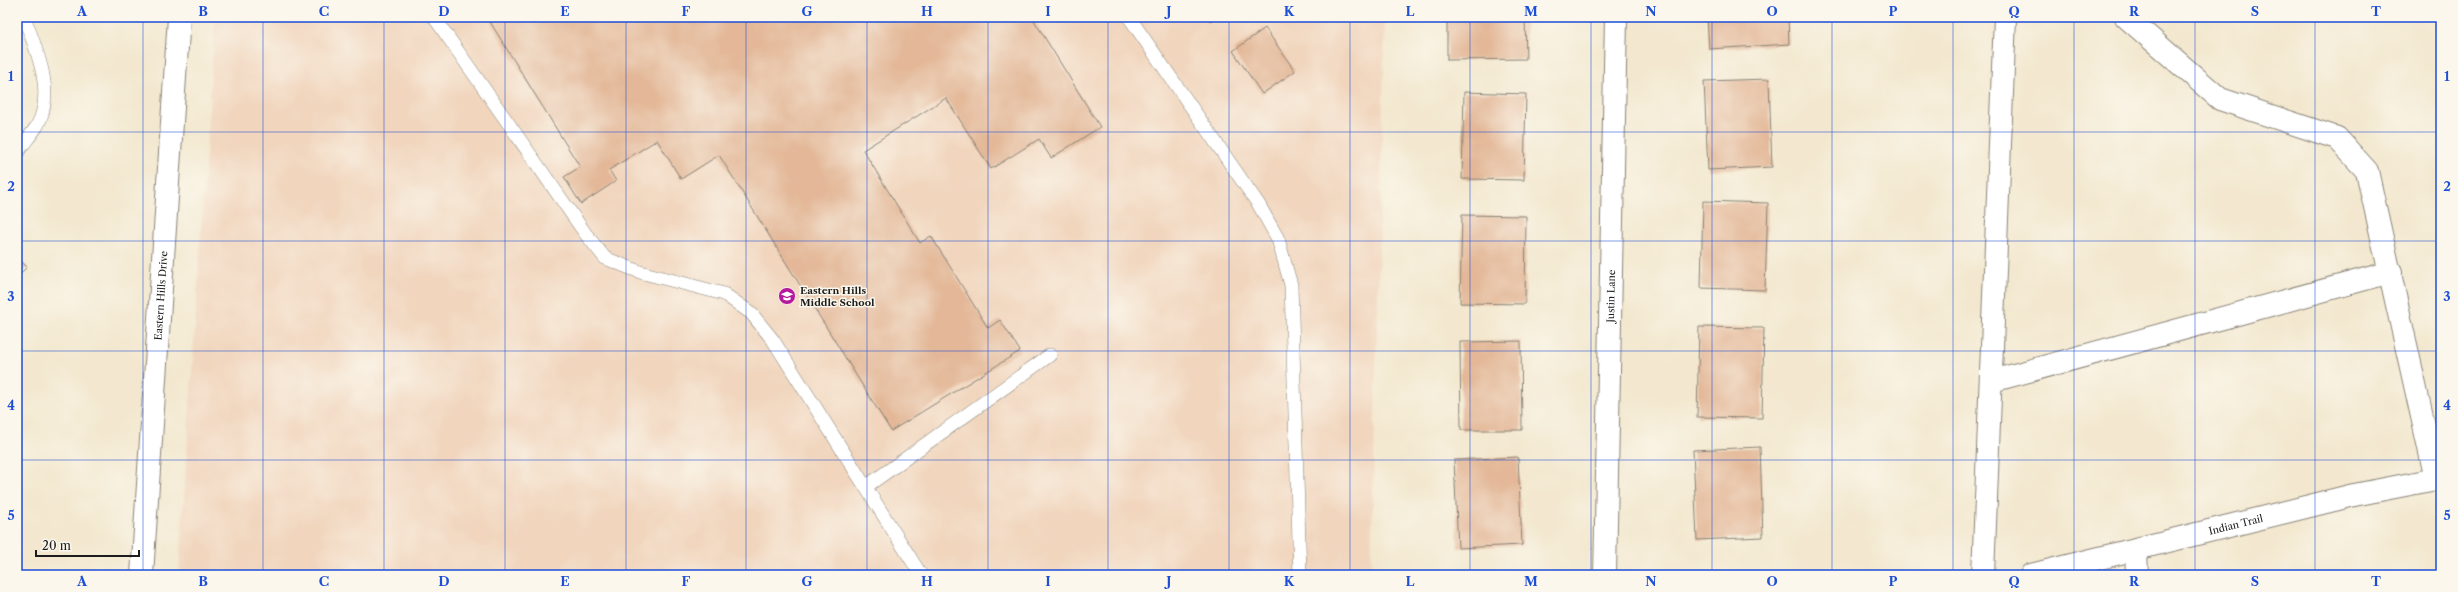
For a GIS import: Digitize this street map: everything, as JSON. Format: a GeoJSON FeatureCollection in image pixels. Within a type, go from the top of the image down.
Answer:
{"type":"FeatureCollection","features":[{"type":"Feature","properties":{"kind":"street","name":"Eastern Hills Drive"},"geometry":{"type":"LineString","coordinates":[[142,575],[180,17]]}},
{"type":"Feature","properties":{"kind":"street","name":"Justin Lane"},"geometry":{"type":"LineString","coordinates":[[1605,575],[1616,17]]}},
{"type":"Feature","properties":{"kind":"street"},"geometry":{"type":"LineString","coordinates":[[1983,575],[1992,381],[2005,17]]}},
{"type":"Feature","properties":{"kind":"street"},"geometry":{"type":"LineString","coordinates":[[2126,17],[2220,99],[2337,138],[2367,171],[2439,478]]}},
{"type":"Feature","properties":{"kind":"street"},"geometry":{"type":"LineString","coordinates":[[1992,381],[2391,272]]}},
{"type":"Feature","properties":{"kind":"street","name":"Indian Trail"},"geometry":{"type":"LineString","coordinates":[[2031,575],[2354,495],[2439,478]]}},
{"type":"Feature","properties":{"kind":"street"},"geometry":{"type":"LineString","coordinates":[[2136,549],[2137,575]]}},
{"type":"Feature","properties":{"kind":"lane"},"geometry":{"type":"LineString","coordinates":[[17,153],[37,124],[45,98],[40,60],[24,17]]}},
{"type":"Feature","properties":{"kind":"lane"},"geometry":{"type":"LineString","coordinates":[[434,17],[585,233],[605,258],[640,272],[724,294],[751,313],[773,340],[867,486],[921,575]]}},
{"type":"Feature","properties":{"kind":"lane"},"geometry":{"type":"LineString","coordinates":[[1129,17],[1259,205],[1278,239],[1291,284],[1300,575]]}},
{"type":"Feature","properties":{"kind":"lane"},"geometry":{"type":"LineString","coordinates":[[867,486],[1050,355]]}},
{"type":"Feature","properties":{"kind":"shaded area","name":"Eastern Hills Middle School"},"geometry":{"type":"Polygon","coordinates":[[[215,17],[1385,17],[1371,575],[179,575],[215,17]]]}},
{"type":"Feature","properties":{"kind":"building"},"geometry":{"type":"Polygon","coordinates":[[[487,17],[1032,17],[1100,127],[1051,158],[1039,139],[991,169],[946,98],[863,150],[920,243],[931,236],[988,328],[1000,320],[1020,351],[891,431],[719,155],[681,179],[657,140],[609,170],[616,181],[581,204],[564,177],[580,167],[487,17]]]}},
{"type":"Feature","properties":{"kind":"building"},"geometry":{"type":"Polygon","coordinates":[[[1207,17],[1215,17],[1210,21],[1207,17]]]}},
{"type":"Feature","properties":{"kind":"building"},"geometry":{"type":"Polygon","coordinates":[[[1447,17],[1525,17],[1526,59],[1447,60],[1447,17]]]}},
{"type":"Feature","properties":{"kind":"building"},"geometry":{"type":"Polygon","coordinates":[[[1707,17],[1788,17],[1789,44],[1709,49],[1707,17]]]}},
{"type":"Feature","properties":{"kind":"building"},"geometry":{"type":"Polygon","coordinates":[[[1265,28],[1295,71],[1262,94],[1233,51],[1265,28]]]}},
{"type":"Feature","properties":{"kind":"building"},"geometry":{"type":"Polygon","coordinates":[[[1769,79],[1772,167],[1708,170],[1704,81],[1769,79]]]}},
{"type":"Feature","properties":{"kind":"building"},"geometry":{"type":"Polygon","coordinates":[[[1464,92],[1526,94],[1524,180],[1462,179],[1464,92]]]}},
{"type":"Feature","properties":{"kind":"building"},"geometry":{"type":"Polygon","coordinates":[[[1703,201],[1768,203],[1765,290],[1701,288],[1703,201]]]}},
{"type":"Feature","properties":{"kind":"building"},"geometry":{"type":"Polygon","coordinates":[[[1462,215],[1526,216],[1525,304],[1460,303],[1462,215]]]}},
{"type":"Feature","properties":{"kind":"building"},"geometry":{"type":"Polygon","coordinates":[[[17,257],[27,267],[17,277],[17,257]]]}},
{"type":"Feature","properties":{"kind":"building"},"geometry":{"type":"Polygon","coordinates":[[[1699,327],[1764,328],[1762,418],[1697,417],[1699,327]]]}},
{"type":"Feature","properties":{"kind":"building"},"geometry":{"type":"Polygon","coordinates":[[[1521,341],[1522,430],[1461,430],[1460,342],[1521,341]]]}},
{"type":"Feature","properties":{"kind":"building"},"geometry":{"type":"Polygon","coordinates":[[[1760,447],[1763,537],[1697,540],[1693,450],[1760,447]]]}},
{"type":"Feature","properties":{"kind":"building"},"geometry":{"type":"Polygon","coordinates":[[[1518,457],[1522,545],[1458,548],[1454,460],[1518,457]]]}},
{"type":"Feature","properties":{"kind":"place","name":"Eastern Hills Middle School"},"geometry":{"type":"Point","coordinates":[787,296]}}]}
